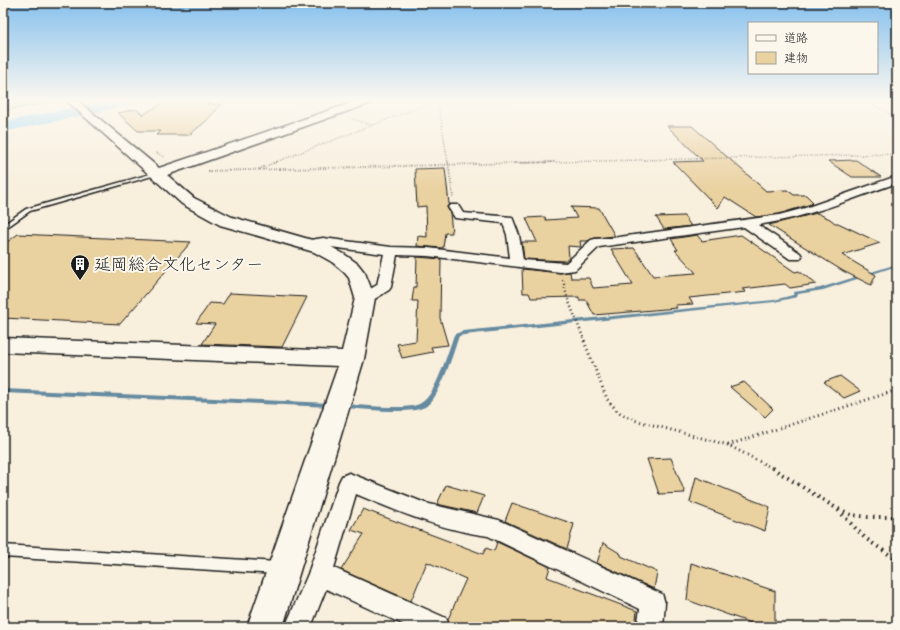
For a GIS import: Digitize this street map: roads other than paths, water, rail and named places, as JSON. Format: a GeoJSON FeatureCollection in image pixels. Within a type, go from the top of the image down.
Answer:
{"type":"FeatureCollection","features":[{"type":"Feature","properties":{"kind":"street"},"geometry":{"type":"LineString","coordinates":[[106,130],[188,201],[226,221],[308,244],[320,248],[338,258],[351,268],[358,277],[365,298],[345,384],[265,627]]}},
{"type":"Feature","properties":{"kind":"street"},"geometry":{"type":"LineString","coordinates":[[156,174],[282,130]]}},
{"type":"Feature","properties":{"kind":"street"},"geometry":{"type":"LineString","coordinates":[[308,244],[323,242],[392,251],[428,252],[517,264],[560,268],[570,267],[595,243],[612,242],[780,218],[809,210],[897,179]]}},
{"type":"Feature","properties":{"kind":"street"},"geometry":{"type":"LineString","coordinates":[[454,207],[459,216],[508,220],[513,235],[517,264]]}},
{"type":"Feature","properties":{"kind":"street"},"geometry":{"type":"LineString","coordinates":[[747,223],[795,256]]}},
{"type":"Feature","properties":{"kind":"street"},"geometry":{"type":"LineString","coordinates":[[365,298],[384,287],[392,251]]}},
{"type":"Feature","properties":{"kind":"street"},"geometry":{"type":"LineString","coordinates":[[3,345],[352,359]]}},
{"type":"Feature","properties":{"kind":"street"},"geometry":{"type":"LineString","coordinates":[[298,627],[320,574],[349,482],[423,512],[470,524],[491,527],[653,603],[650,627]]}},
{"type":"Feature","properties":{"kind":"street"},"geometry":{"type":"LineString","coordinates":[[320,574],[437,627]]}},
{"type":"Feature","properties":{"kind":"lane"},"geometry":{"type":"LineString","coordinates":[[3,228],[28,210],[156,174]]}},
{"type":"Feature","properties":{"kind":"lane"},"geometry":{"type":"LineString","coordinates":[[3,551],[284,568]]}},
{"type":"Feature","properties":{"kind":"waterway"},"geometry":{"type":"LineString","coordinates":[[345,406],[395,409],[415,408],[422,406],[433,395],[438,385],[457,335],[463,333],[774,301],[795,296],[796,293],[821,289],[897,265]]}},
{"type":"Feature","properties":{"kind":"waterway"},"geometry":{"type":"LineString","coordinates":[[3,391],[331,405]]}},
{"type":"Feature","properties":{"kind":"place","name":"延岡総合文化センター"},"geometry":{"type":"Point","coordinates":[80,281]}}]}
